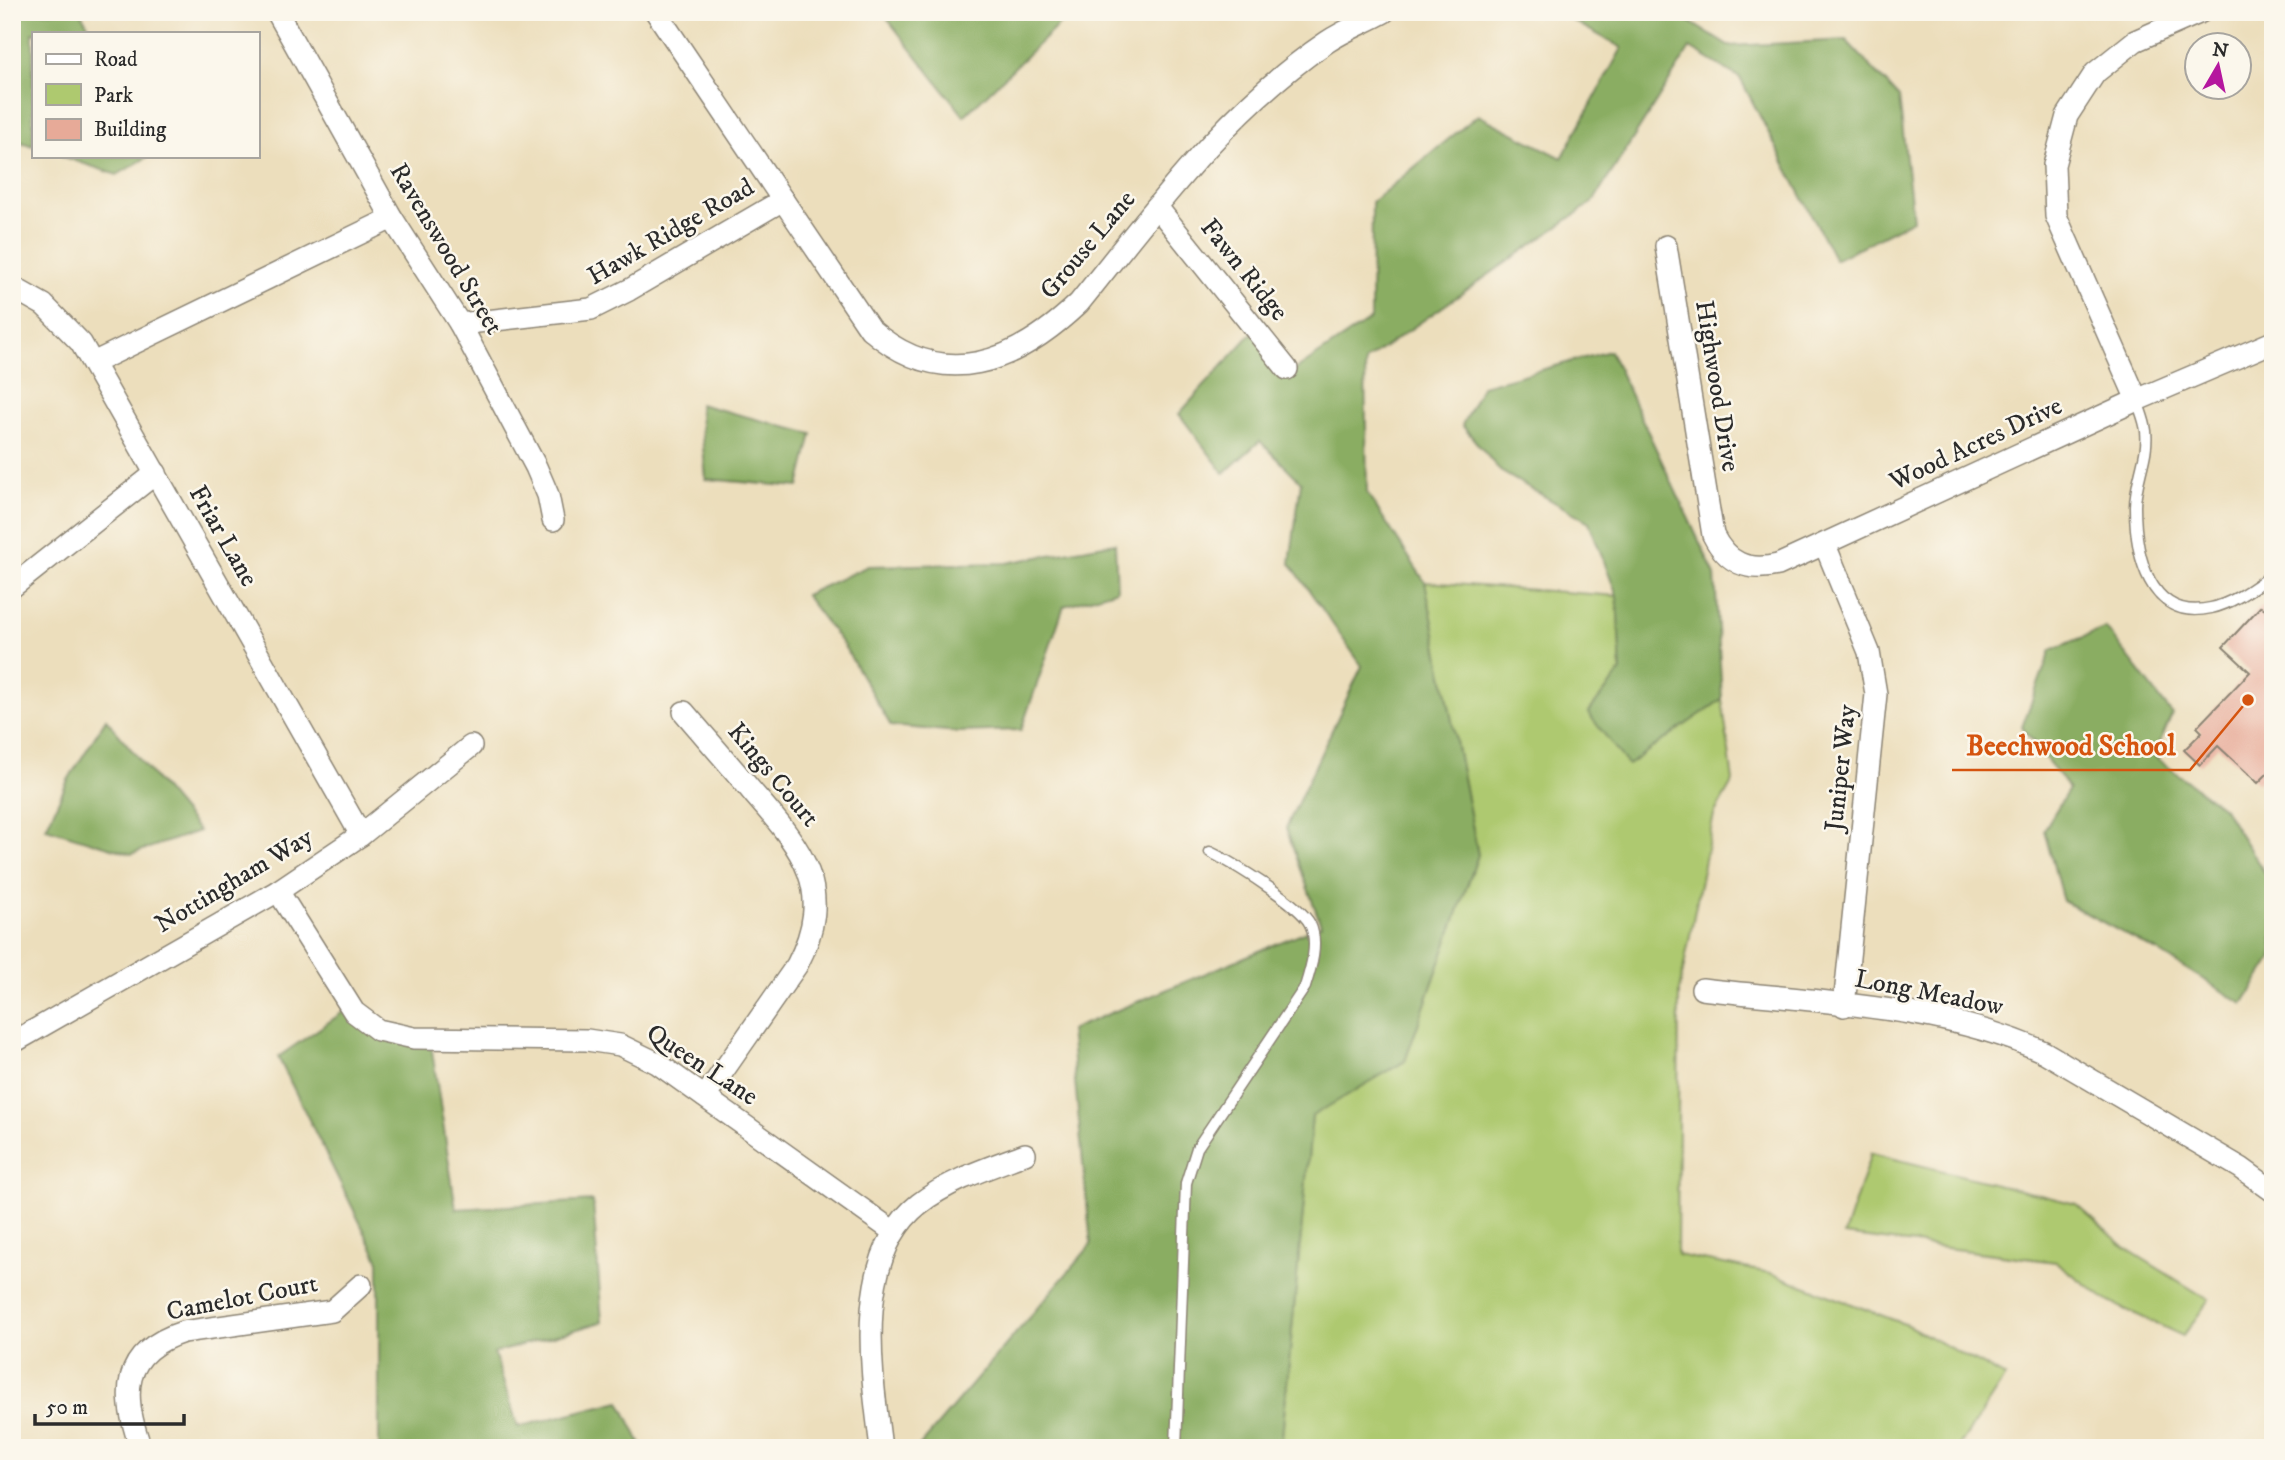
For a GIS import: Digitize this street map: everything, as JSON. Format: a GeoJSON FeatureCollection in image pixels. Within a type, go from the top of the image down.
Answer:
{"type":"FeatureCollection","features":[{"type":"Feature","properties":{"kind":"street","name":"Ravenswood Street"},"geometry":{"type":"LineString","coordinates":[[278,12],[393,218],[460,324],[536,467],[548,495],[553,520]]}},
{"type":"Feature","properties":{"kind":"street","name":"Grouse Lane"},"geometry":{"type":"LineString","coordinates":[[656,12],[870,329],[902,352],[926,362],[954,366],[990,361],[1015,352],[1054,327],[1079,303],[1211,140],[1246,106],[1328,41],[1384,12]]}},
{"type":"Feature","properties":{"kind":"street"},"geometry":{"type":"LineString","coordinates":[[2137,400],[2056,216],[2053,182],[2055,157],[2061,132],[2075,100],[2107,61],[2135,41],[2201,12]]}},
{"type":"Feature","properties":{"kind":"street","name":"Hawk Ridge Road"},"geometry":{"type":"LineString","coordinates":[[460,324],[591,309],[783,200]]}},
{"type":"Feature","properties":{"kind":"street","name":"Fawn Ridge"},"geometry":{"type":"LineString","coordinates":[[1157,207],[1287,369]]}},
{"type":"Feature","properties":{"kind":"street"},"geometry":{"type":"LineString","coordinates":[[93,363],[393,218]]}},
{"type":"Feature","properties":{"kind":"street","name":"Highwood Drive"},"geometry":{"type":"LineString","coordinates":[[1666,246],[1713,535]]}},
{"type":"Feature","properties":{"kind":"street","name":"Friar Lane"},"geometry":{"type":"LineString","coordinates":[[12,287],[57,316],[81,343],[361,835]]}},
{"type":"Feature","properties":{"kind":"street","name":"Wood Acres Drive"},"geometry":{"type":"LineString","coordinates":[[1713,535],[1726,557],[1739,565],[1759,569],[1777,565],[2137,400],[2273,342]]}},
{"type":"Feature","properties":{"kind":"street"},"geometry":{"type":"LineString","coordinates":[[12,587],[156,473]]}},
{"type":"Feature","properties":{"kind":"street","name":"Juniper Way"},"geometry":{"type":"LineString","coordinates":[[1825,545],[1869,652],[1876,694],[1844,1006]]}},
{"type":"Feature","properties":{"kind":"street","name":"Kings Court"},"geometry":{"type":"LineString","coordinates":[[684,712],[790,835],[805,858],[815,901],[807,945],[797,965],[705,1097]]}},
{"type":"Feature","properties":{"kind":"street","name":"Nottingham Way"},"geometry":{"type":"LineString","coordinates":[[12,1043],[278,891],[361,835],[471,746]]}},
{"type":"Feature","properties":{"kind":"street","name":"Queen Lane"},"geometry":{"type":"LineString","coordinates":[[278,891],[354,1012],[378,1030],[414,1038],[587,1040],[620,1045],[657,1063],[894,1232]]}},
{"type":"Feature","properties":{"kind":"street","name":"Long Meadow"},"geometry":{"type":"LineString","coordinates":[[1702,989],[1946,1021],[2011,1037],[2044,1052],[2241,1168],[2273,1191]]}},
{"type":"Feature","properties":{"kind":"street"},"geometry":{"type":"LineString","coordinates":[[881,1448],[870,1313],[879,1269],[894,1232],[917,1206],[951,1184],[1024,1154]]}},
{"type":"Feature","properties":{"kind":"street","name":"Camelot Court"},"geometry":{"type":"LineString","coordinates":[[141,1448],[130,1419],[127,1394],[130,1375],[149,1349],[163,1339],[183,1332],[332,1311],[361,1286]]}},
{"type":"Feature","properties":{"kind":"lane"},"geometry":{"type":"LineString","coordinates":[[2137,400],[2146,432],[2135,498],[2136,522],[2144,568],[2156,594],[2178,607],[2214,608],[2245,593],[2273,574]]}},
{"type":"Feature","properties":{"kind":"lane"},"geometry":{"type":"LineString","coordinates":[[1176,1448],[1186,1182],[1197,1148],[1305,987],[1314,961],[1310,924],[1294,906],[1210,852]]}},
{"type":"Feature","properties":{"kind":"green space"},"geometry":{"type":"Polygon","coordinates":[[[12,12],[80,12],[92,32],[32,32],[32,146],[12,139],[12,12]]]}},
{"type":"Feature","properties":{"kind":"green space"},"geometry":{"type":"Polygon","coordinates":[[[882,12],[1072,12],[964,116],[882,12]]]}},
{"type":"Feature","properties":{"kind":"green space"},"geometry":{"type":"Polygon","coordinates":[[[1557,12],[1674,12],[1728,46],[1846,40],[1899,97],[1913,220],[1835,260],[1740,78],[1690,48],[1593,202],[1365,361],[1367,493],[1425,582],[1478,855],[1405,1061],[1312,1116],[1281,1448],[918,1448],[1091,1245],[1070,1030],[1321,925],[1286,828],[1362,666],[1290,563],[1301,482],[1260,441],[1224,473],[1179,414],[1252,333],[1285,377],[1371,319],[1372,202],[1478,115],[1562,158],[1622,48],[1557,12]]]}},
{"type":"Feature","properties":{"kind":"green space"},"geometry":{"type":"Polygon","coordinates":[[[67,158],[146,158],[117,175],[67,158]]]}},
{"type":"Feature","properties":{"kind":"green space"},"geometry":{"type":"Polygon","coordinates":[[[1610,351],[1715,575],[1722,699],[1628,765],[1588,713],[1621,671],[1617,596],[1589,522],[1500,471],[1462,425],[1482,386],[1610,351]]]}},
{"type":"Feature","properties":{"kind":"green space"},"geometry":{"type":"Polygon","coordinates":[[[699,404],[812,434],[799,487],[706,479],[699,404]]]}},
{"type":"Feature","properties":{"kind":"green space"},"geometry":{"type":"Polygon","coordinates":[[[1115,543],[1117,590],[1064,606],[1021,730],[958,732],[891,726],[844,646],[805,595],[868,566],[1006,563],[1115,543]]]}},
{"type":"Feature","properties":{"kind":"green space"},"geometry":{"type":"Polygon","coordinates":[[[1425,582],[1617,596],[1621,671],[1588,713],[1629,764],[1722,699],[1733,781],[1714,814],[1679,991],[1677,1255],[1770,1273],[1907,1325],[2005,1377],[1956,1448],[1281,1448],[1312,1115],[1405,1061],[1478,855],[1425,582]]]}},
{"type":"Feature","properties":{"kind":"green space"},"geometry":{"type":"Polygon","coordinates":[[[2106,628],[2172,714],[2154,756],[2224,809],[2273,886],[2273,957],[2243,1004],[2157,951],[2063,901],[2044,830],[2069,789],[2022,727],[2051,650],[2106,628]]]}},
{"type":"Feature","properties":{"kind":"green space"},"geometry":{"type":"Polygon","coordinates":[[[106,719],[199,831],[131,854],[46,828],[68,780],[106,719]]]}},
{"type":"Feature","properties":{"kind":"green space"},"geometry":{"type":"Polygon","coordinates":[[[355,1004],[386,1032],[431,1044],[456,1209],[593,1201],[602,1322],[494,1353],[518,1427],[620,1401],[643,1448],[364,1448],[379,1447],[379,1261],[278,1057],[355,1004]]]}},
{"type":"Feature","properties":{"kind":"green space"},"geometry":{"type":"Polygon","coordinates":[[[1871,1153],[2076,1204],[2127,1249],[2209,1300],[2183,1336],[2109,1302],[2056,1262],[1844,1235],[1871,1153]]]}},
{"type":"Feature","properties":{"kind":"building"},"geometry":{"type":"Polygon","coordinates":[[[2261,606],[2273,616],[2273,768],[2258,783],[2218,746],[2200,765],[2184,750],[2202,732],[2197,727],[2250,672],[2223,647],[2261,606]]]}},
{"type":"Feature","properties":{"kind":"place","name":"Beechwood School"},"geometry":{"type":"Point","coordinates":[2248,700]}}]}
